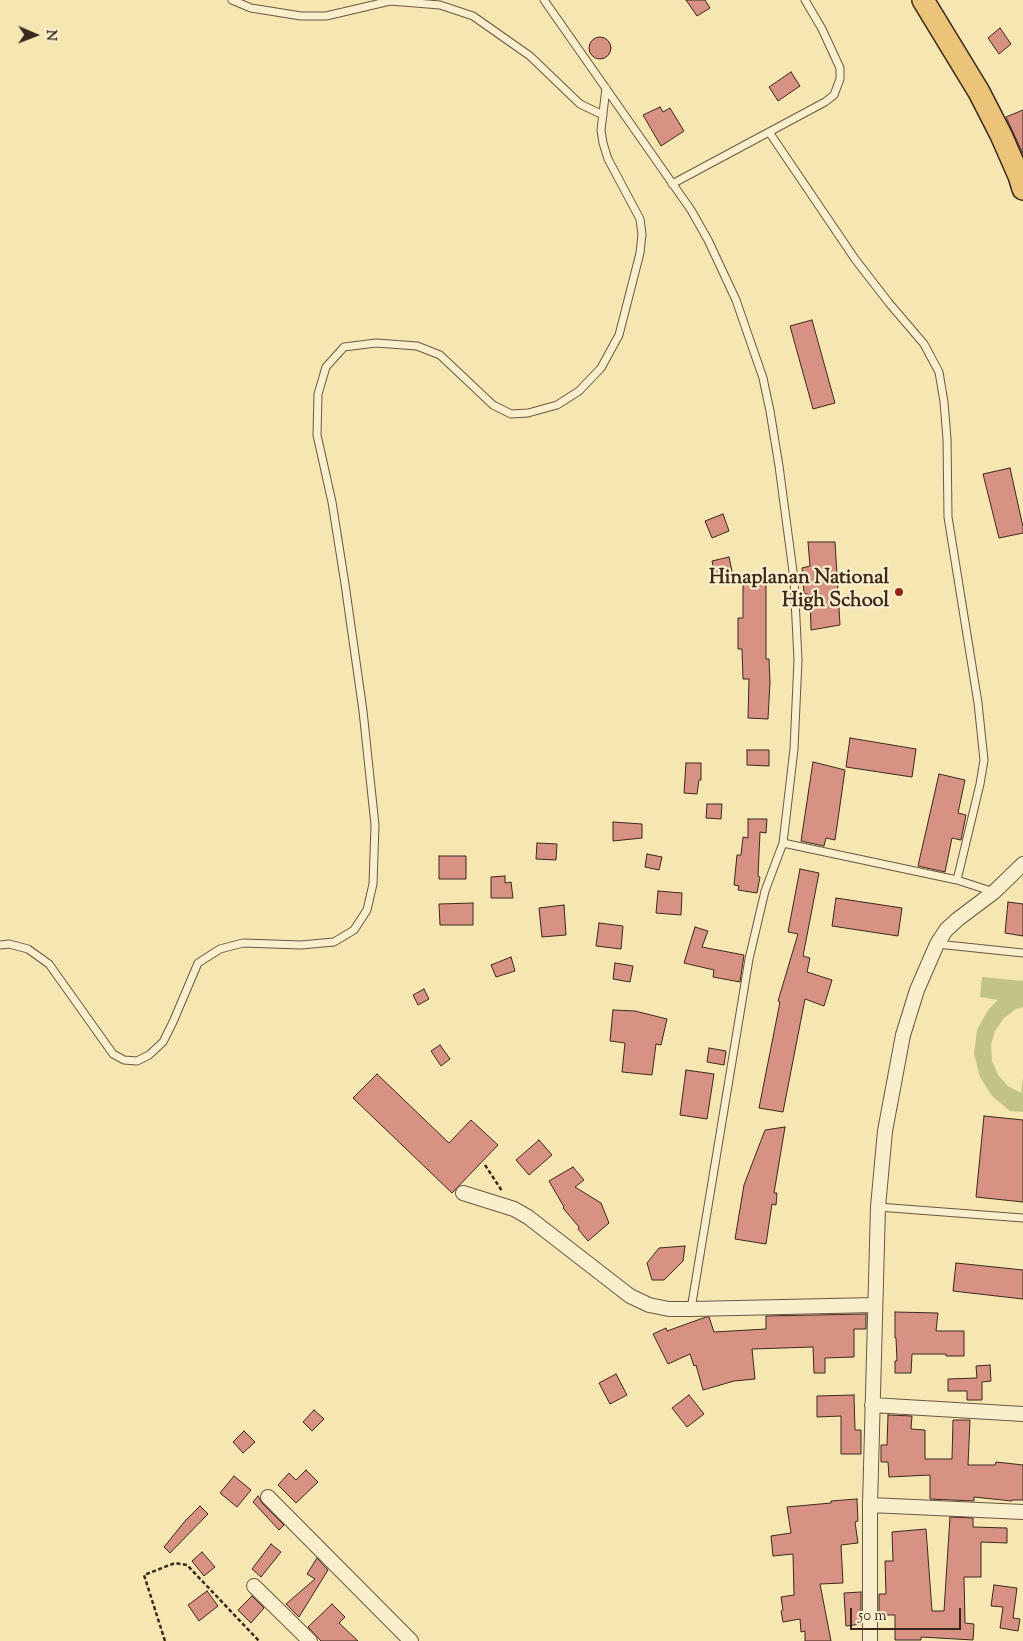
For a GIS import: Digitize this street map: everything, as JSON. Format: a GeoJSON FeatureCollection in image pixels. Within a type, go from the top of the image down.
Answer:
{"type":"FeatureCollection","features":[{"type":"Feature","properties":{"kind":"main road"},"geometry":{"type":"LineString","coordinates":[[923,0],[988,109],[1019,176],[1023,189]]}},
{"type":"Feature","properties":{"kind":"street"},"geometry":{"type":"LineString","coordinates":[[870,1641],[870,1505],[878,1207],[885,1131],[903,1035],[917,990],[937,944],[946,930],[994,892],[1023,864]]}},
{"type":"Feature","properties":{"kind":"street"},"geometry":{"type":"LineString","coordinates":[[463,1193],[514,1209],[541,1225],[630,1296],[649,1305],[669,1309],[691,1309],[876,1305]]}},
{"type":"Feature","properties":{"kind":"street"},"geometry":{"type":"LineString","coordinates":[[872,1404],[1023,1414]]}},
{"type":"Feature","properties":{"kind":"street"},"geometry":{"type":"LineString","coordinates":[[268,1496],[410,1641]]}},
{"type":"Feature","properties":{"kind":"street"},"geometry":{"type":"LineString","coordinates":[[870,1505],[1023,1512]]}},
{"type":"Feature","properties":{"kind":"street"},"geometry":{"type":"LineString","coordinates":[[254,1586],[310,1641]]}},
{"type":"Feature","properties":{"kind":"lane"},"geometry":{"type":"LineString","coordinates":[[232,0],[250,8],[301,16],[326,16],[390,1],[440,5],[473,16],[530,56],[580,104],[603,115]]}},
{"type":"Feature","properties":{"kind":"lane"},"geometry":{"type":"LineString","coordinates":[[544,0],[691,210],[708,240],[736,300],[763,378],[780,466],[794,579],[798,660],[794,749],[783,843],[765,892],[749,959],[691,1309]]}},
{"type":"Feature","properties":{"kind":"lane"},"geometry":{"type":"LineString","coordinates":[[672,184],[825,102],[834,95],[840,79],[840,68],[822,29],[805,0]]}},
{"type":"Feature","properties":{"kind":"lane"},"geometry":{"type":"LineString","coordinates":[[0,945],[8,944],[28,949],[49,964],[113,1054],[124,1060],[137,1061],[149,1055],[163,1042],[174,1022],[198,963],[220,949],[243,943],[301,945],[334,942],[354,930],[366,910],[373,884],[375,825],[363,711],[345,584],[332,502],[317,435],[318,394],[323,376],[326,366],[344,347],[376,343],[417,346],[440,355],[493,405],[511,414],[528,413],[557,404],[579,391],[601,368],[619,335],[640,253],[642,234],[640,219],[608,159],[603,143],[601,130],[606,88]]}},
{"type":"Feature","properties":{"kind":"lane"},"geometry":{"type":"LineString","coordinates":[[769,132],[855,259],[924,344],[939,372],[947,439],[948,517],[978,703],[984,760],[957,880]]}},
{"type":"Feature","properties":{"kind":"lane"},"geometry":{"type":"LineString","coordinates":[[783,843],[957,880],[994,892]]}},
{"type":"Feature","properties":{"kind":"lane"},"geometry":{"type":"LineString","coordinates":[[937,944],[1023,953]]}},
{"type":"Feature","properties":{"kind":"lane"},"geometry":{"type":"LineString","coordinates":[[878,1207],[1023,1218]]}},
{"type":"Feature","properties":{"kind":"path"},"geometry":{"type":"LineString","coordinates":[[485,1165],[514,1209]]}},
{"type":"Feature","properties":{"kind":"path"},"geometry":{"type":"LineString","coordinates":[[165,1641],[144,1575],[175,1564],[187,1565],[259,1641]]}},
{"type":"Feature","properties":{"kind":"green space"},"geometry":{"type":"Polygon","coordinates":[[[982,977],[1023,981],[1023,1007],[1016,1009],[1004,1018],[995,1031],[991,1045],[992,1061],[998,1075],[1008,1086],[1021,1093],[1023,1078],[1023,1112],[1010,1111],[992,1096],[980,1077],[974,1054],[977,1030],[988,1010],[998,1000],[980,997],[982,977]]]}},
{"type":"Feature","properties":{"kind":"building"},"geometry":{"type":"Polygon","coordinates":[[[686,0],[705,0],[710,8],[697,16],[686,0]]]}},
{"type":"Feature","properties":{"kind":"building"},"geometry":{"type":"Polygon","coordinates":[[[1000,28],[1011,44],[999,54],[988,38],[1000,28]]]}},
{"type":"Feature","properties":{"kind":"building"},"geometry":{"type":"Polygon","coordinates":[[[600,37],[608,40],[611,48],[608,56],[600,59],[592,56],[589,48],[592,40],[600,37]]]}},
{"type":"Feature","properties":{"kind":"building"},"geometry":{"type":"Polygon","coordinates":[[[791,72],[800,86],[778,101],[769,87],[791,72]]]}},
{"type":"Feature","properties":{"kind":"building"},"geometry":{"type":"Polygon","coordinates":[[[660,107],[663,112],[670,108],[684,131],[661,146],[643,115],[660,107]]]}},
{"type":"Feature","properties":{"kind":"building"},"geometry":{"type":"Polygon","coordinates":[[[1023,110],[1023,154],[1006,117],[1023,110]]]}},
{"type":"Feature","properties":{"kind":"building"},"geometry":{"type":"Polygon","coordinates":[[[812,320],[835,403],[813,409],[790,326],[812,320]]]}},
{"type":"Feature","properties":{"kind":"building"},"geometry":{"type":"Polygon","coordinates":[[[1010,468],[1023,533],[999,538],[983,474],[1010,468]]]}},
{"type":"Feature","properties":{"kind":"building"},"geometry":{"type":"Polygon","coordinates":[[[723,514],[729,531],[712,538],[705,521],[723,514]]]}},
{"type":"Feature","properties":{"kind":"building"},"geometry":{"type":"Polygon","coordinates":[[[808,542],[835,542],[840,625],[811,630],[810,595],[804,593],[802,568],[810,566],[808,542]]]}},
{"type":"Feature","properties":{"kind":"building"},"geometry":{"type":"Polygon","coordinates":[[[729,557],[732,571],[715,575],[712,561],[729,557]]]}},
{"type":"Feature","properties":{"kind":"building"},"geometry":{"type":"Polygon","coordinates":[[[766,581],[766,659],[769,659],[770,682],[768,719],[748,718],[749,679],[743,679],[742,649],[738,649],[738,618],[743,618],[743,582],[766,581]]]}},
{"type":"Feature","properties":{"kind":"building"},"geometry":{"type":"Polygon","coordinates":[[[850,738],[916,749],[912,777],[846,767],[850,738]]]}},
{"type":"Feature","properties":{"kind":"building"},"geometry":{"type":"Polygon","coordinates":[[[747,750],[769,750],[769,766],[747,765],[747,750]]]}},
{"type":"Feature","properties":{"kind":"building"},"geometry":{"type":"Polygon","coordinates":[[[813,762],[845,770],[835,840],[826,838],[824,846],[801,841],[813,762]]]}},
{"type":"Feature","properties":{"kind":"building"},"geometry":{"type":"Polygon","coordinates":[[[686,763],[701,763],[701,780],[699,780],[697,794],[684,793],[686,763]]]}},
{"type":"Feature","properties":{"kind":"building"},"geometry":{"type":"Polygon","coordinates":[[[939,774],[965,780],[958,813],[966,815],[961,840],[952,838],[945,872],[918,866],[939,774]]]}},
{"type":"Feature","properties":{"kind":"building"},"geometry":{"type":"Polygon","coordinates":[[[707,804],[722,804],[721,819],[706,818],[707,804]]]}},
{"type":"Feature","properties":{"kind":"building"},"geometry":{"type":"Polygon","coordinates":[[[748,819],[767,819],[766,833],[760,832],[758,876],[760,877],[757,893],[738,890],[739,886],[734,885],[737,855],[741,855],[743,837],[748,838],[748,819]]]}},
{"type":"Feature","properties":{"kind":"building"},"geometry":{"type":"Polygon","coordinates":[[[613,822],[642,824],[642,838],[613,841],[613,822]]]}},
{"type":"Feature","properties":{"kind":"building"},"geometry":{"type":"Polygon","coordinates":[[[537,843],[557,844],[556,860],[536,859],[537,843]]]}},
{"type":"Feature","properties":{"kind":"building"},"geometry":{"type":"Polygon","coordinates":[[[647,854],[662,857],[659,870],[645,867],[647,854]]]}},
{"type":"Feature","properties":{"kind":"building"},"geometry":{"type":"Polygon","coordinates":[[[439,856],[466,856],[466,879],[439,879],[439,856]]]}},
{"type":"Feature","properties":{"kind":"building"},"geometry":{"type":"Polygon","coordinates":[[[800,869],[819,873],[803,956],[810,958],[807,972],[832,980],[824,1006],[805,999],[783,1112],[759,1108],[780,1002],[778,1001],[798,934],[788,932],[800,869]]]}},
{"type":"Feature","properties":{"kind":"building"},"geometry":{"type":"Polygon","coordinates":[[[505,876],[505,883],[511,882],[513,898],[491,898],[491,877],[505,876]]]}},
{"type":"Feature","properties":{"kind":"building"},"geometry":{"type":"Polygon","coordinates":[[[658,891],[682,893],[681,915],[656,913],[658,891]]]}},
{"type":"Feature","properties":{"kind":"building"},"geometry":{"type":"Polygon","coordinates":[[[836,898],[902,908],[898,936],[832,926],[836,898]]]}},
{"type":"Feature","properties":{"kind":"building"},"geometry":{"type":"Polygon","coordinates":[[[1008,902],[1023,904],[1023,936],[1005,933],[1008,902]]]}},
{"type":"Feature","properties":{"kind":"building"},"geometry":{"type":"Polygon","coordinates":[[[473,903],[473,925],[440,925],[439,904],[473,903]]]}},
{"type":"Feature","properties":{"kind":"building"},"geometry":{"type":"Polygon","coordinates":[[[564,905],[566,935],[542,937],[539,908],[564,905]]]}},
{"type":"Feature","properties":{"kind":"building"},"geometry":{"type":"Polygon","coordinates":[[[599,923],[623,926],[621,949],[596,946],[599,923]]]}},
{"type":"Feature","properties":{"kind":"building"},"geometry":{"type":"Polygon","coordinates":[[[695,927],[708,931],[702,947],[744,955],[740,982],[713,977],[714,970],[684,963],[695,927]]]}},
{"type":"Feature","properties":{"kind":"building"},"geometry":{"type":"Polygon","coordinates":[[[511,957],[515,971],[496,977],[491,965],[511,957]]]}},
{"type":"Feature","properties":{"kind":"building"},"geometry":{"type":"Polygon","coordinates":[[[615,963],[633,966],[630,982],[613,979],[615,963]]]}},
{"type":"Feature","properties":{"kind":"building"},"geometry":{"type":"Polygon","coordinates":[[[424,989],[429,999],[418,1005],[413,995],[424,989]]]}},
{"type":"Feature","properties":{"kind":"building"},"geometry":{"type":"Polygon","coordinates":[[[613,1010],[635,1011],[667,1019],[661,1045],[656,1044],[652,1075],[622,1072],[625,1043],[610,1041],[613,1010]]]}},
{"type":"Feature","properties":{"kind":"building"},"geometry":{"type":"Polygon","coordinates":[[[440,1045],[450,1059],[441,1066],[431,1051],[440,1045]]]}},
{"type":"Feature","properties":{"kind":"building"},"geometry":{"type":"Polygon","coordinates":[[[709,1048],[726,1051],[724,1065],[707,1062],[709,1048]]]}},
{"type":"Feature","properties":{"kind":"building"},"geometry":{"type":"Polygon","coordinates":[[[686,1070],[714,1074],[707,1119],[680,1115],[686,1070]]]}},
{"type":"Feature","properties":{"kind":"building"},"geometry":{"type":"Polygon","coordinates":[[[377,1074],[449,1143],[471,1120],[498,1145],[452,1193],[353,1098],[377,1074]]]}},
{"type":"Feature","properties":{"kind":"building"},"geometry":{"type":"Polygon","coordinates":[[[984,1116],[1023,1120],[1023,1202],[976,1197],[984,1116]]]}},
{"type":"Feature","properties":{"kind":"building"},"geometry":{"type":"Polygon","coordinates":[[[785,1127],[774,1193],[777,1193],[776,1205],[772,1204],[766,1244],[735,1239],[744,1185],[765,1130],[785,1127]]]}},
{"type":"Feature","properties":{"kind":"building"},"geometry":{"type":"Polygon","coordinates":[[[539,1140],[552,1155],[529,1175],[516,1160],[539,1140]]]}},
{"type":"Feature","properties":{"kind":"building"},"geometry":{"type":"Polygon","coordinates":[[[573,1167],[584,1180],[575,1187],[601,1203],[609,1223],[588,1241],[563,1208],[549,1181],[573,1167]]]}},
{"type":"Feature","properties":{"kind":"building"},"geometry":{"type":"Polygon","coordinates":[[[685,1246],[683,1261],[664,1280],[652,1280],[647,1263],[659,1248],[685,1246]]]}},
{"type":"Feature","properties":{"kind":"building"},"geometry":{"type":"Polygon","coordinates":[[[956,1263],[1023,1270],[1023,1299],[953,1291],[956,1263]]]}},
{"type":"Feature","properties":{"kind":"building"},"geometry":{"type":"Polygon","coordinates":[[[895,1312],[938,1313],[936,1331],[964,1331],[964,1356],[912,1354],[911,1373],[895,1373],[895,1361],[897,1361],[895,1312]]]}},
{"type":"Feature","properties":{"kind":"building"},"geometry":{"type":"Polygon","coordinates":[[[866,1314],[866,1329],[854,1329],[854,1357],[825,1358],[825,1373],[814,1373],[813,1347],[752,1349],[755,1379],[734,1381],[703,1390],[696,1365],[694,1366],[690,1354],[668,1364],[653,1334],[666,1328],[667,1331],[706,1317],[709,1317],[714,1332],[766,1329],[766,1316],[866,1314]]]}},
{"type":"Feature","properties":{"kind":"building"},"geometry":{"type":"Polygon","coordinates":[[[990,1365],[991,1381],[982,1382],[982,1400],[967,1400],[967,1391],[948,1391],[948,1379],[977,1378],[976,1366],[990,1365]]]}},
{"type":"Feature","properties":{"kind":"building"},"geometry":{"type":"Polygon","coordinates":[[[616,1374],[627,1395],[610,1404],[599,1383],[616,1374]]]}},
{"type":"Feature","properties":{"kind":"building"},"geometry":{"type":"Polygon","coordinates":[[[689,1395],[704,1414],[687,1427],[672,1408],[689,1395]]]}},
{"type":"Feature","properties":{"kind":"building"},"geometry":{"type":"Polygon","coordinates":[[[854,1395],[855,1430],[861,1430],[861,1454],[841,1454],[841,1416],[817,1417],[817,1396],[854,1395]]]}},
{"type":"Feature","properties":{"kind":"building"},"geometry":{"type":"Polygon","coordinates":[[[314,1410],[324,1419],[312,1431],[303,1422],[314,1410]]]}},
{"type":"Feature","properties":{"kind":"building"},"geometry":{"type":"Polygon","coordinates":[[[888,1415],[912,1416],[911,1429],[925,1430],[925,1459],[952,1459],[953,1420],[970,1420],[968,1465],[995,1465],[996,1462],[1023,1465],[1023,1500],[1012,1501],[974,1497],[974,1501],[930,1499],[930,1475],[889,1477],[888,1462],[881,1462],[881,1445],[887,1445],[888,1415]]]}},
{"type":"Feature","properties":{"kind":"building"},"geometry":{"type":"Polygon","coordinates":[[[244,1431],[255,1442],[243,1453],[233,1442],[244,1431]]]}},
{"type":"Feature","properties":{"kind":"building"},"geometry":{"type":"Polygon","coordinates":[[[306,1470],[318,1482],[296,1503],[278,1485],[289,1473],[296,1480],[306,1470]]]}},
{"type":"Feature","properties":{"kind":"building"},"geometry":{"type":"Polygon","coordinates":[[[234,1476],[251,1490],[237,1507],[220,1493],[234,1476]]]}},
{"type":"Feature","properties":{"kind":"building"},"geometry":{"type":"Polygon","coordinates":[[[258,1496],[262,1503],[284,1525],[279,1530],[253,1502],[258,1496]]]}},
{"type":"Feature","properties":{"kind":"building"},"geometry":{"type":"Polygon","coordinates":[[[857,1499],[858,1521],[855,1522],[858,1543],[841,1545],[843,1583],[820,1584],[831,1641],[805,1641],[805,1631],[801,1632],[800,1619],[783,1622],[781,1611],[783,1610],[781,1597],[794,1595],[793,1554],[773,1556],[771,1536],[791,1533],[787,1507],[857,1499]]]}},
{"type":"Feature","properties":{"kind":"building"},"geometry":{"type":"Polygon","coordinates":[[[200,1506],[208,1514],[170,1553],[164,1547],[200,1506]]]}},
{"type":"Feature","properties":{"kind":"building"},"geometry":{"type":"Polygon","coordinates":[[[950,1517],[973,1518],[973,1527],[1007,1528],[1007,1543],[981,1542],[981,1577],[964,1577],[965,1623],[974,1624],[973,1640],[921,1637],[921,1640],[895,1640],[895,1615],[879,1615],[879,1594],[886,1594],[885,1561],[893,1561],[892,1532],[926,1529],[932,1611],[944,1611],[950,1517]]]}},
{"type":"Feature","properties":{"kind":"building"},"geometry":{"type":"Polygon","coordinates":[[[271,1544],[281,1552],[261,1577],[252,1569],[271,1544]]]}},
{"type":"Feature","properties":{"kind":"building"},"geometry":{"type":"Polygon","coordinates":[[[202,1552],[215,1567],[204,1576],[192,1561],[202,1552]]]}},
{"type":"Feature","properties":{"kind":"building"},"geometry":{"type":"Polygon","coordinates":[[[317,1558],[328,1570],[299,1617],[286,1604],[315,1579],[307,1574],[317,1558]]]}},
{"type":"Feature","properties":{"kind":"building"},"geometry":{"type":"Polygon","coordinates":[[[994,1585],[1017,1588],[1013,1618],[1020,1619],[1018,1631],[1000,1628],[1003,1607],[991,1606],[994,1585]]]}},
{"type":"Feature","properties":{"kind":"building"},"geometry":{"type":"Polygon","coordinates":[[[207,1591],[218,1606],[199,1621],[188,1605],[207,1591]]]}},
{"type":"Feature","properties":{"kind":"building"},"geometry":{"type":"Polygon","coordinates":[[[861,1592],[861,1624],[846,1626],[844,1593],[861,1592]]]}},
{"type":"Feature","properties":{"kind":"building"},"geometry":{"type":"Polygon","coordinates":[[[252,1596],[264,1608],[251,1623],[238,1610],[252,1596]]]}},
{"type":"Feature","properties":{"kind":"building"},"geometry":{"type":"Polygon","coordinates":[[[332,1604],[345,1617],[339,1623],[358,1641],[321,1641],[308,1627],[332,1604]]]}},
{"type":"Feature","properties":{"kind":"place","name":"Hinaplanan National High School"},"geometry":{"type":"Point","coordinates":[899,592]}}]}
